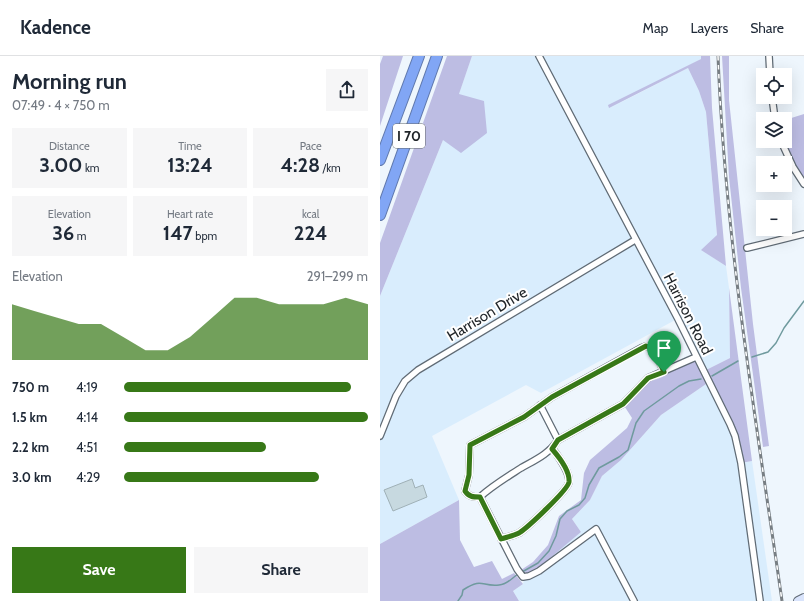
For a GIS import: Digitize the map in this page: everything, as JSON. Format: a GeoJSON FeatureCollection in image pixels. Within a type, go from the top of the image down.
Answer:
{"type":"FeatureCollection","features":[{"type":"Feature","properties":{"kind":"highway","name":"I 70"},"geometry":{"type":"LineString","coordinates":[[380,158],[412,56]]}},
{"type":"Feature","properties":{"kind":"highway"},"geometry":{"type":"LineString","coordinates":[[380,158],[419,56]]}},
{"type":"Feature","properties":{"kind":"highway","name":"I 70"},"geometry":{"type":"LineString","coordinates":[[380,215],[437,56]]}},
{"type":"Feature","properties":{"kind":"main road"},"geometry":{"type":"LineString","coordinates":[[798,601],[804,598]]}},
{"type":"Feature","properties":{"kind":"street","name":"Harrison Road"},"geometry":{"type":"LineString","coordinates":[[539,56],[725,411],[735,436],[760,601]]}},
{"type":"Feature","properties":{"kind":"street"},"geometry":{"type":"LineString","coordinates":[[770,56],[770,68]]}},
{"type":"Feature","properties":{"kind":"street"},"geometry":{"type":"LineString","coordinates":[[784,148],[793,167],[804,184]]}},
{"type":"Feature","properties":{"kind":"street"},"geometry":{"type":"LineString","coordinates":[[747,248],[804,234]]}},
{"type":"Feature","properties":{"kind":"street","name":"Harrison Drive"},"geometry":{"type":"LineString","coordinates":[[380,436],[396,396],[405,381],[414,374],[635,240]]}},
{"type":"Feature","properties":{"kind":"street"},"geometry":{"type":"LineString","coordinates":[[664,372],[654,349],[646,346],[540,405],[524,417],[470,445],[469,475],[465,491],[467,495],[480,497],[487,490],[552,449],[558,440],[623,404],[648,378],[664,372],[696,357]]}},
{"type":"Feature","properties":{"kind":"street"},"geometry":{"type":"LineString","coordinates":[[540,405],[558,440]]}},
{"type":"Feature","properties":{"kind":"street"},"geometry":{"type":"LineString","coordinates":[[501,539],[518,533],[532,523],[568,486],[568,477],[561,461],[552,449]]}},
{"type":"Feature","properties":{"kind":"street"},"geometry":{"type":"LineString","coordinates":[[480,497],[517,569],[523,577],[539,571],[596,529],[634,601]]}},
{"type":"Feature","properties":{"kind":"shaded area"},"geometry":{"type":"Polygon","coordinates":[[[383,56],[403,56],[380,126],[380,64],[383,56]]]}},
{"type":"Feature","properties":{"kind":"shaded area"},"geometry":{"type":"Polygon","coordinates":[[[447,56],[472,56],[459,94],[484,101],[487,133],[461,153],[443,140],[380,296],[380,243],[447,56]]]}},
{"type":"Feature","properties":{"kind":"shaded area"},"geometry":{"type":"Polygon","coordinates":[[[472,56],[701,56],[701,59],[610,108],[688,68],[699,91],[706,112],[717,236],[702,250],[726,266],[729,288],[730,358],[704,371],[677,319],[541,393],[526,385],[432,436],[459,500],[380,544],[380,296],[443,140],[472,56]]]}},
{"type":"Feature","properties":{"kind":"shaded area"},"geometry":{"type":"Polygon","coordinates":[[[701,56],[710,56],[712,108],[726,266],[701,250],[717,235],[706,112],[699,91],[688,68],[609,108],[608,105],[701,59],[701,56]]]}},
{"type":"Feature","properties":{"kind":"shaded area"},"geometry":{"type":"Polygon","coordinates":[[[722,56],[729,56],[729,100],[753,324],[769,446],[763,447],[741,288],[729,177],[722,56]]]}},
{"type":"Feature","properties":{"kind":"shaded area"},"geometry":{"type":"Polygon","coordinates":[[[804,114],[804,184],[792,162],[792,156],[789,156],[785,148],[792,148],[792,118],[804,114]]]}},
{"type":"Feature","properties":{"kind":"shaded area"},"geometry":{"type":"Polygon","coordinates":[[[729,288],[752,461],[741,463],[738,450],[709,382],[661,415],[621,460],[602,476],[590,500],[572,519],[581,532],[536,570],[525,576],[521,570],[533,562],[548,545],[559,516],[581,500],[584,473],[590,460],[627,428],[632,418],[623,404],[644,381],[696,357],[704,371],[730,358],[729,288]]]}},
{"type":"Feature","properties":{"kind":"shaded area"},"geometry":{"type":"Polygon","coordinates":[[[709,382],[725,411],[741,463],[752,461],[772,601],[519,601],[513,591],[523,584],[525,576],[581,532],[572,519],[590,500],[602,476],[621,460],[661,415],[709,382]]]}},
{"type":"Feature","properties":{"kind":"shaded area"},"geometry":{"type":"Polygon","coordinates":[[[459,500],[460,540],[474,567],[492,561],[502,579],[514,573],[523,584],[513,591],[519,601],[380,601],[380,544],[459,500]]]}},
{"type":"Feature","properties":{"kind":"building"},"geometry":{"type":"Polygon","coordinates":[[[412,479],[415,488],[423,485],[427,497],[393,511],[384,490],[412,479]]]}},
{"type":"Feature","properties":{"kind":"waterway"},"geometry":{"type":"LineString","coordinates":[[752,357],[768,352],[776,343],[784,328],[804,301]]}},
{"type":"Feature","properties":{"kind":"waterway"},"geometry":{"type":"LineString","coordinates":[[712,376],[738,361]]}},
{"type":"Feature","properties":{"kind":"waterway"},"geometry":{"type":"LineString","coordinates":[[522,572],[538,563],[549,551],[556,536],[560,519],[567,511],[579,505],[585,498],[589,485],[599,468],[619,457],[628,450],[636,423],[644,411],[679,386],[689,381],[701,379]]}},
{"type":"Feature","properties":{"kind":"waterway"},"geometry":{"type":"LineString","coordinates":[[458,601],[463,590],[470,586],[478,583],[493,585],[502,584],[518,574]]}},
{"type":"Feature","properties":{"kind":"railway"},"geometry":{"type":"LineString","coordinates":[[718,56],[727,193],[734,261],[782,601]]}},
{"type":"Feature","properties":{"kind":"route"},"geometry":{"type":"LineString","coordinates":[[646,346],[654,349],[664,372],[644,381],[638,390],[623,404],[558,440],[552,449],[561,461],[568,477],[568,486],[532,523],[518,533],[501,539],[480,497],[467,495],[465,491],[469,475],[470,445],[524,417],[552,397],[646,346]]}}]}
